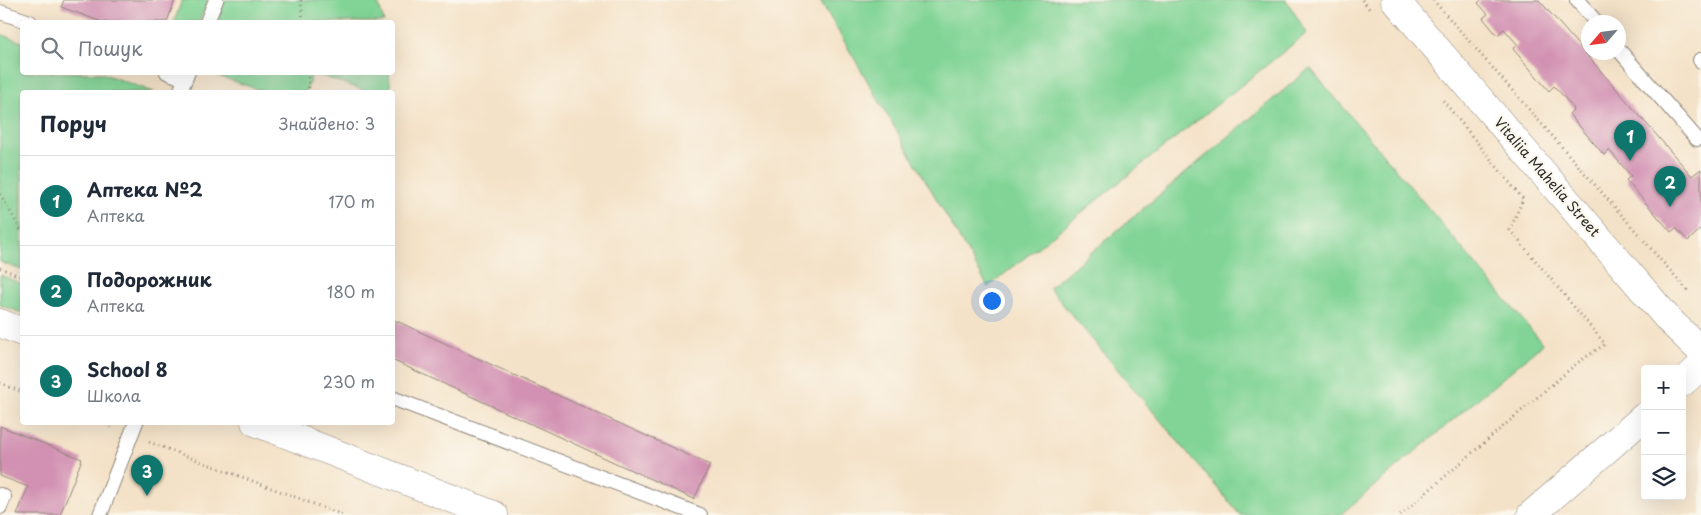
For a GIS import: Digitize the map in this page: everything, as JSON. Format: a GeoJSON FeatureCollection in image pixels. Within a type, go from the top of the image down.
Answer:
{"type":"FeatureCollection","features":[{"type":"Feature","properties":{"kind":"street","name":"Vitaliia Mahelia Street"},"geometry":{"type":"LineString","coordinates":[[1385,8],[1669,320],[1701,351]]}},
{"type":"Feature","properties":{"kind":"street"},"geometry":{"type":"LineString","coordinates":[[0,323],[20,331]]}},
{"type":"Feature","properties":{"kind":"street"},"geometry":{"type":"LineString","coordinates":[[1686,379],[1701,366]]}},
{"type":"Feature","properties":{"kind":"street"},"geometry":{"type":"LineString","coordinates":[[1531,515],[1641,419]]}},
{"type":"Feature","properties":{"kind":"street"},"geometry":{"type":"LineString","coordinates":[[263,425],[494,515]]}},
{"type":"Feature","properties":{"kind":"lane"},"geometry":{"type":"LineString","coordinates":[[208,20],[216,0]]}},
{"type":"Feature","properties":{"kind":"lane"},"geometry":{"type":"LineString","coordinates":[[1577,0],[1590,15]]}},
{"type":"Feature","properties":{"kind":"lane"},"geometry":{"type":"LineString","coordinates":[[0,12],[24,20]]}},
{"type":"Feature","properties":{"kind":"lane"},"geometry":{"type":"LineString","coordinates":[[1626,58],[1696,139]]}},
{"type":"Feature","properties":{"kind":"lane"},"geometry":{"type":"LineString","coordinates":[[181,90],[186,76]]}},
{"type":"Feature","properties":{"kind":"lane"},"geometry":{"type":"LineString","coordinates":[[395,399],[700,515]]}},
{"type":"Feature","properties":{"kind":"lane"},"geometry":{"type":"LineString","coordinates":[[100,515],[133,429]]}},
{"type":"Feature","properties":{"kind":"lane"},"geometry":{"type":"LineString","coordinates":[[0,495],[4,497],[0,507]]}},
{"type":"Feature","properties":{"kind":"path"},"geometry":{"type":"LineString","coordinates":[[301,0],[303,20]]}},
{"type":"Feature","properties":{"kind":"path"},"geometry":{"type":"LineString","coordinates":[[1362,0],[1385,8]]}},
{"type":"Feature","properties":{"kind":"path"},"geometry":{"type":"LineString","coordinates":[[1433,0],[1689,292]]}},
{"type":"Feature","properties":{"kind":"path"},"geometry":{"type":"LineString","coordinates":[[308,75],[309,90]]}},
{"type":"Feature","properties":{"kind":"path"},"geometry":{"type":"LineString","coordinates":[[1400,515],[1576,364],[1605,344],[1510,230],[1523,199],[1436,92]]}},
{"type":"Feature","properties":{"kind":"path"},"geometry":{"type":"LineString","coordinates":[[0,194],[20,229]]}},
{"type":"Feature","properties":{"kind":"path"},"geometry":{"type":"LineString","coordinates":[[0,268],[20,276]]}},
{"type":"Feature","properties":{"kind":"path"},"geometry":{"type":"LineString","coordinates":[[0,383],[20,391]]}},
{"type":"Feature","properties":{"kind":"path"},"geometry":{"type":"LineString","coordinates":[[115,425],[133,429],[343,515]]}},
{"type":"Feature","properties":{"kind":"green space"},"geometry":{"type":"Polygon","coordinates":[[[182,0],[208,0],[200,20],[175,20],[182,0]]]}},
{"type":"Feature","properties":{"kind":"green space"},"geometry":{"type":"Polygon","coordinates":[[[225,0],[377,0],[383,20],[218,20],[225,0]]]}},
{"type":"Feature","properties":{"kind":"green space"},"geometry":{"type":"Polygon","coordinates":[[[820,0],[1286,0],[1307,33],[988,287],[820,0]]]}},
{"type":"Feature","properties":{"kind":"green space"},"geometry":{"type":"Polygon","coordinates":[[[0,34],[20,41],[20,75],[107,75],[148,90],[20,90],[20,269],[0,262],[0,34]]]}},
{"type":"Feature","properties":{"kind":"green space"},"geometry":{"type":"Polygon","coordinates":[[[1310,68],[1543,344],[1340,515],[1240,515],[1049,288],[1310,68]]]}},
{"type":"Feature","properties":{"kind":"green space"},"geometry":{"type":"Polygon","coordinates":[[[215,75],[311,75],[307,90],[260,90],[215,75]]]}},
{"type":"Feature","properties":{"kind":"green space"},"geometry":{"type":"Polygon","coordinates":[[[319,75],[389,75],[391,90],[363,90],[319,75]]]}},
{"type":"Feature","properties":{"kind":"green space"},"geometry":{"type":"Polygon","coordinates":[[[0,275],[20,283],[20,312],[0,305],[0,275]]]}},
{"type":"Feature","properties":{"kind":"building"},"geometry":{"type":"Polygon","coordinates":[[[64,0],[175,0],[168,20],[97,20],[61,7],[64,0]]]}},
{"type":"Feature","properties":{"kind":"building"},"geometry":{"type":"Polygon","coordinates":[[[1481,0],[1539,0],[1581,48],[1581,60],[1591,60],[1692,176],[1701,169],[1701,229],[1688,241],[1676,228],[1671,232],[1626,180],[1631,176],[1609,150],[1604,155],[1569,114],[1574,109],[1564,97],[1554,86],[1549,91],[1513,49],[1518,45],[1504,29],[1497,35],[1483,18],[1488,14],[1478,3],[1481,0]]]}},
{"type":"Feature","properties":{"kind":"building"},"geometry":{"type":"Polygon","coordinates":[[[395,320],[710,465],[694,499],[395,361],[395,320]]]}},
{"type":"Feature","properties":{"kind":"building"},"geometry":{"type":"Polygon","coordinates":[[[0,426],[82,459],[60,515],[17,515],[28,487],[0,476],[0,426]]]}},
{"type":"Feature","properties":{"kind":"place","name":"Аптека №2"},"geometry":{"type":"Point","coordinates":[1630,161]}},
{"type":"Feature","properties":{"kind":"place","name":"Подорожник"},"geometry":{"type":"Point","coordinates":[1670,207]}},
{"type":"Feature","properties":{"kind":"place","name":"School 8"},"geometry":{"type":"Point","coordinates":[147,496]}}]}
